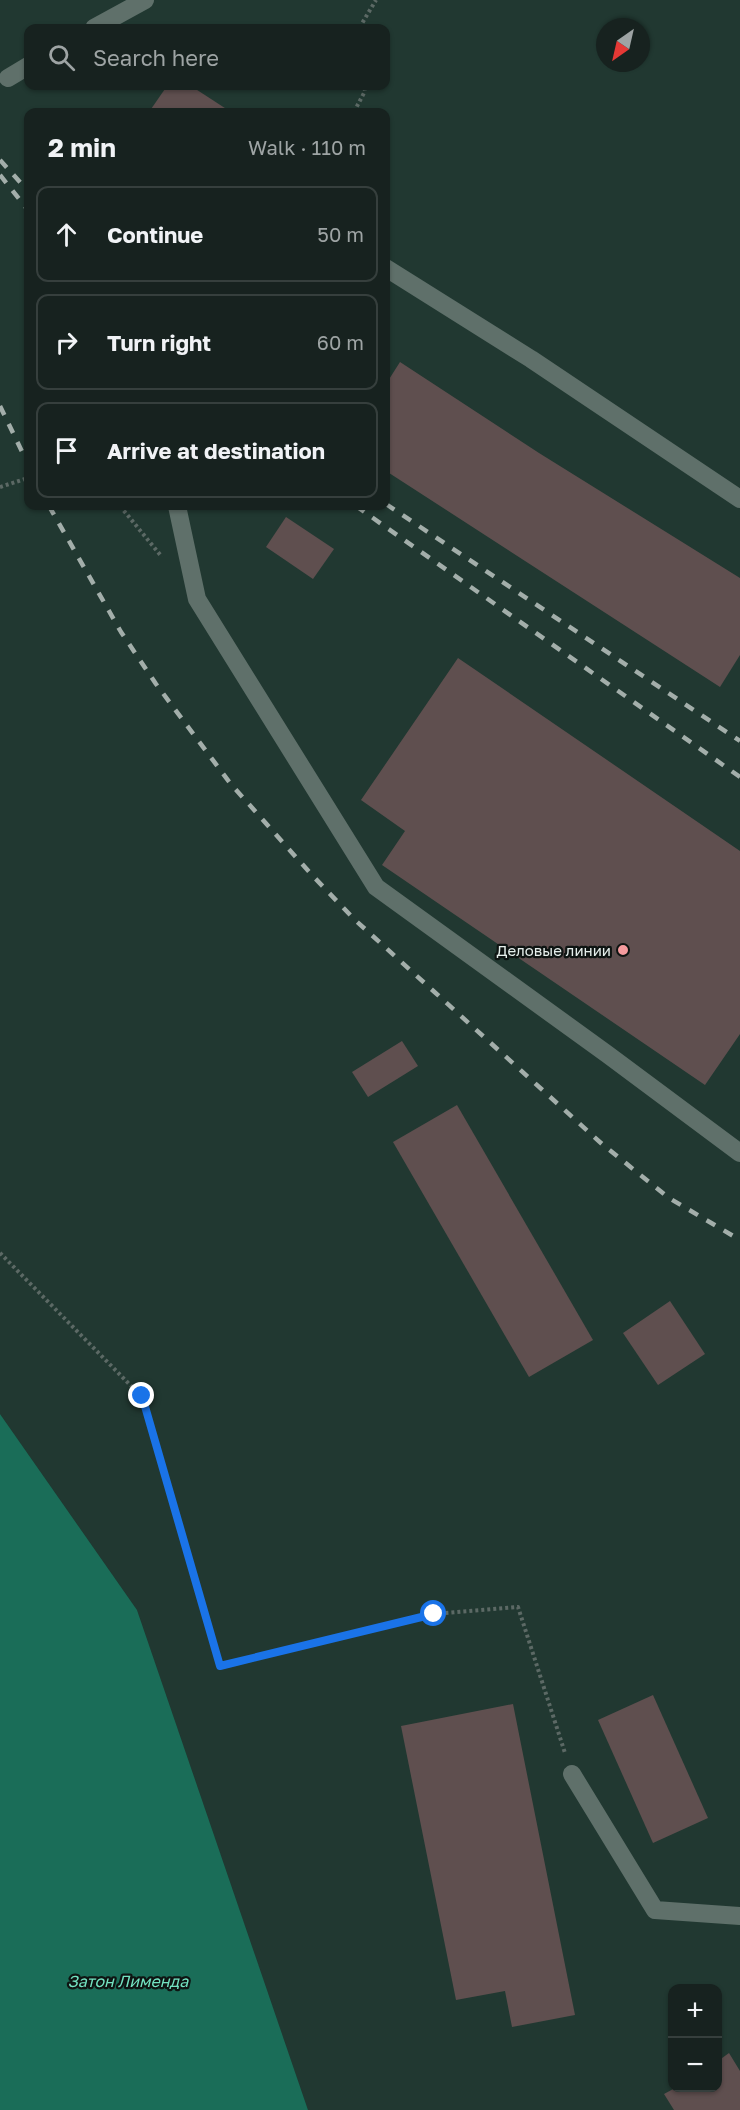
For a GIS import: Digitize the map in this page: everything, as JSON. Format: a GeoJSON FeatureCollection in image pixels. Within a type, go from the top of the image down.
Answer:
{"type":"FeatureCollection","features":[{"type":"Feature","properties":{"kind":"lane"},"geometry":{"type":"LineString","coordinates":[[101,24],[145,0]]}},
{"type":"Feature","properties":{"kind":"lane"},"geometry":{"type":"LineString","coordinates":[[8,78],[24,68]]}},
{"type":"Feature","properties":{"kind":"lane"},"geometry":{"type":"LineString","coordinates":[[390,271],[531,359],[740,499]]}},
{"type":"Feature","properties":{"kind":"lane"},"geometry":{"type":"LineString","coordinates":[[178,510],[197,599],[376,887],[607,1054],[740,1154]]}},
{"type":"Feature","properties":{"kind":"lane"},"geometry":{"type":"LineString","coordinates":[[572,1774],[655,1910],[740,1916]]}},
{"type":"Feature","properties":{"kind":"path"},"geometry":{"type":"LineString","coordinates":[[362,24],[376,0]]}},
{"type":"Feature","properties":{"kind":"path"},"geometry":{"type":"LineString","coordinates":[[356,108],[365,90]]}},
{"type":"Feature","properties":{"kind":"path"},"geometry":{"type":"LineString","coordinates":[[0,487],[24,479]]}},
{"type":"Feature","properties":{"kind":"path"},"geometry":{"type":"LineString","coordinates":[[123,510],[169,565]]}},
{"type":"Feature","properties":{"kind":"path"},"geometry":{"type":"LineString","coordinates":[[0,1252],[142,1396],[220,1666],[434,1614],[518,1607],[572,1774]]}},
{"type":"Feature","properties":{"kind":"shaded area"},"geometry":{"type":"Polygon","coordinates":[[[0,0],[740,0],[740,2110],[308,2110],[137,1610],[0,1414],[0,0]]]}},
{"type":"Feature","properties":{"kind":"water","name":"Затон Лименда"},"geometry":{"type":"Polygon","coordinates":[[[0,1414],[137,1610],[308,2110],[0,2110],[0,1414]]]}},
{"type":"Feature","properties":{"kind":"building"},"geometry":{"type":"Polygon","coordinates":[[[164,90],[197,90],[225,108],[152,108],[164,90]]]}},
{"type":"Feature","properties":{"kind":"building"},"geometry":{"type":"Polygon","coordinates":[[[400,362],[539,453],[740,578],[740,655],[720,687],[390,474],[390,378],[400,362]]]}},
{"type":"Feature","properties":{"kind":"building"},"geometry":{"type":"Polygon","coordinates":[[[286,517],[334,549],[313,579],[266,547],[286,517]]]}},
{"type":"Feature","properties":{"kind":"building","name":"Деловые линии"},"geometry":{"type":"Polygon","coordinates":[[[458,658],[740,851],[740,1034],[705,1085],[382,865],[405,831],[361,800],[458,658]]]}},
{"type":"Feature","properties":{"kind":"building"},"geometry":{"type":"Polygon","coordinates":[[[402,1041],[418,1066],[368,1097],[352,1072],[402,1041]]]}},
{"type":"Feature","properties":{"kind":"building"},"geometry":{"type":"Polygon","coordinates":[[[457,1105],[593,1340],[529,1377],[393,1142],[457,1105]]]}},
{"type":"Feature","properties":{"kind":"building"},"geometry":{"type":"Polygon","coordinates":[[[670,1301],[705,1354],[658,1385],[623,1333],[670,1301]]]}},
{"type":"Feature","properties":{"kind":"building"},"geometry":{"type":"Polygon","coordinates":[[[653,1695],[708,1818],[653,1843],[598,1720],[653,1695]]]}},
{"type":"Feature","properties":{"kind":"building"},"geometry":{"type":"Polygon","coordinates":[[[513,1704],[575,2015],[512,2027],[505,1991],[456,2000],[401,1726],[513,1704]]]}},
{"type":"Feature","properties":{"kind":"building"},"geometry":{"type":"Polygon","coordinates":[[[729,2053],[740,2071],[740,2110],[674,2110],[664,2094],[668,2092],[722,2092],[722,2058],[729,2053]]]}},
{"type":"Feature","properties":{"kind":"railway"},"geometry":{"type":"LineString","coordinates":[[0,160],[24,187]]}},
{"type":"Feature","properties":{"kind":"railway"},"geometry":{"type":"LineString","coordinates":[[0,175],[24,205]]}},
{"type":"Feature","properties":{"kind":"railway"},"geometry":{"type":"LineString","coordinates":[[0,406],[24,456]]}},
{"type":"Feature","properties":{"kind":"railway"},"geometry":{"type":"LineString","coordinates":[[390,507],[740,741]]}},
{"type":"Feature","properties":{"kind":"railway"},"geometry":{"type":"LineString","coordinates":[[51,510],[121,632],[156,684],[230,783],[311,874],[354,919],[602,1144],[669,1198],[740,1240]]}},
{"type":"Feature","properties":{"kind":"railway"},"geometry":{"type":"LineString","coordinates":[[362,510],[740,777]]}},
{"type":"Feature","properties":{"kind":"place","name":"Деловые линии"},"geometry":{"type":"Point","coordinates":[623,950]}},
{"type":"Feature","properties":{"kind":"route"},"geometry":{"type":"LineString","coordinates":[[142,1396],[220,1666],[434,1614]]}}]}
